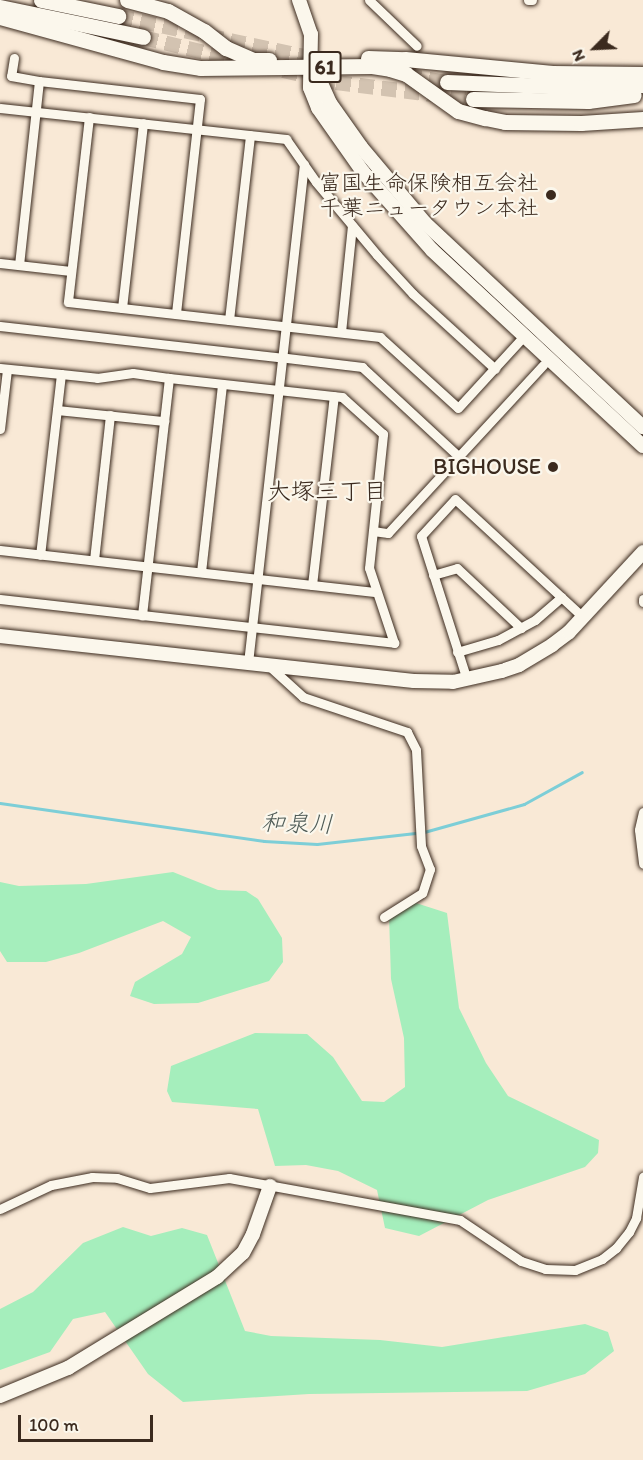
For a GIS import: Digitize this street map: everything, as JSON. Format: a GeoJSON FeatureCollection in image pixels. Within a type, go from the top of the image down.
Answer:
{"type":"FeatureCollection","features":[{"type":"Feature","properties":{"kind":"main road"},"geometry":{"type":"LineString","coordinates":[[41,0],[118,16]]}},
{"type":"Feature","properties":{"kind":"main road"},"geometry":{"type":"LineString","coordinates":[[127,0],[168,11],[204,31],[226,48],[254,60],[312,65]]}},
{"type":"Feature","properties":{"kind":"main road"},"geometry":{"type":"LineString","coordinates":[[0,7],[143,37]]}},
{"type":"Feature","properties":{"kind":"main road","name":"61"},"geometry":{"type":"LineString","coordinates":[[0,17],[163,62],[201,68],[312,65],[372,66],[390,69],[406,75],[458,111],[495,120],[581,123],[643,119]]}},
{"type":"Feature","properties":{"kind":"main road","name":"61"},"geometry":{"type":"LineString","coordinates":[[312,65],[405,58],[511,70],[614,75],[643,74]]}},
{"type":"Feature","properties":{"kind":"main road"},"geometry":{"type":"LineString","coordinates":[[447,82],[599,88],[643,85]]}},
{"type":"Feature","properties":{"kind":"main road"},"geometry":{"type":"LineString","coordinates":[[473,99],[588,101],[643,94]]}},
{"type":"Feature","properties":{"kind":"street"},"geometry":{"type":"LineString","coordinates":[[299,0],[311,34],[312,65],[330,103],[398,194],[530,335],[643,446]]}},
{"type":"Feature","properties":{"kind":"street"},"geometry":{"type":"LineString","coordinates":[[369,0],[417,46]]}},
{"type":"Feature","properties":{"kind":"street"},"geometry":{"type":"LineString","coordinates":[[14,58],[11,76],[200,99],[176,314]]}},
{"type":"Feature","properties":{"kind":"street"},"geometry":{"type":"LineString","coordinates":[[19,265],[39,81]]}},
{"type":"Feature","properties":{"kind":"street"},"geometry":{"type":"LineString","coordinates":[[0,108],[286,139],[352,226],[414,294],[495,369]]}},
{"type":"Feature","properties":{"kind":"street"},"geometry":{"type":"LineString","coordinates":[[89,117],[68,302],[380,337],[458,408],[530,335]]}},
{"type":"Feature","properties":{"kind":"street"},"geometry":{"type":"LineString","coordinates":[[122,308],[143,123]]}},
{"type":"Feature","properties":{"kind":"street"},"geometry":{"type":"LineString","coordinates":[[229,320],[250,135]]}},
{"type":"Feature","properties":{"kind":"street"},"geometry":{"type":"LineString","coordinates":[[248,663],[304,164]]}},
{"type":"Feature","properties":{"kind":"street"},"geometry":{"type":"LineString","coordinates":[[341,332],[352,226]]}},
{"type":"Feature","properties":{"kind":"street"},"geometry":{"type":"LineString","coordinates":[[0,263],[71,271]]}},
{"type":"Feature","properties":{"kind":"street"},"geometry":{"type":"LineString","coordinates":[[0,326],[362,367],[458,456]]}},
{"type":"Feature","properties":{"kind":"street"},"geometry":{"type":"LineString","coordinates":[[530,335],[643,427]]}},
{"type":"Feature","properties":{"kind":"street"},"geometry":{"type":"LineString","coordinates":[[373,531],[388,533],[543,365]]}},
{"type":"Feature","properties":{"kind":"street"},"geometry":{"type":"LineString","coordinates":[[0,429],[3,368],[97,378],[133,373],[342,397],[383,434],[369,568],[394,642],[0,599]]}},
{"type":"Feature","properties":{"kind":"street"},"geometry":{"type":"LineString","coordinates":[[40,555],[61,374]]}},
{"type":"Feature","properties":{"kind":"street"},"geometry":{"type":"LineString","coordinates":[[142,615],[169,378]]}},
{"type":"Feature","properties":{"kind":"street"},"geometry":{"type":"LineString","coordinates":[[201,572],[222,384]]}},
{"type":"Feature","properties":{"kind":"street"},"geometry":{"type":"LineString","coordinates":[[312,585],[334,396]]}},
{"type":"Feature","properties":{"kind":"street"},"geometry":{"type":"LineString","coordinates":[[57,410],[164,421]]}},
{"type":"Feature","properties":{"kind":"street"},"geometry":{"type":"LineString","coordinates":[[94,560],[110,415]]}},
{"type":"Feature","properties":{"kind":"street"},"geometry":{"type":"LineString","coordinates":[[467,680],[421,536],[456,499],[583,617]]}},
{"type":"Feature","properties":{"kind":"street"},"geometry":{"type":"LineString","coordinates":[[0,550],[377,592]]}},
{"type":"Feature","properties":{"kind":"street"},"geometry":{"type":"LineString","coordinates":[[0,636],[414,681],[467,680],[519,665],[560,639],[643,552]]}},
{"type":"Feature","properties":{"kind":"street"},"geometry":{"type":"LineString","coordinates":[[433,575],[457,568],[521,628]]}},
{"type":"Feature","properties":{"kind":"street"},"geometry":{"type":"LineString","coordinates":[[457,652],[498,640],[521,628],[535,620],[561,597]]}},
{"type":"Feature","properties":{"kind":"street"},"geometry":{"type":"LineString","coordinates":[[268,666],[303,697],[407,732],[416,750],[421,846],[430,869],[422,893],[384,917]]}},
{"type":"Feature","properties":{"kind":"street"},"geometry":{"type":"LineString","coordinates":[[643,812],[641,843],[643,864]]}},
{"type":"Feature","properties":{"kind":"street"},"geometry":{"type":"LineString","coordinates":[[0,1209],[51,1185],[92,1177],[117,1178],[150,1188],[229,1179],[460,1220],[521,1261],[558,1271],[588,1266],[616,1248],[636,1218],[643,1177]]}},
{"type":"Feature","properties":{"kind":"street"},"geometry":{"type":"LineString","coordinates":[[0,1396],[68,1368],[217,1277],[243,1252],[253,1234],[270,1185]]}},
{"type":"Feature","properties":{"kind":"green space"},"geometry":{"type":"Polygon","coordinates":[[[173,872],[218,890],[246,891],[258,899],[282,938],[283,962],[269,981],[198,1003],[154,1004],[130,996],[135,982],[182,954],[191,937],[163,921],[79,953],[46,962],[7,962],[0,951],[0,882],[19,886],[86,884],[173,872]]]}},
{"type":"Feature","properties":{"kind":"green space"},"geometry":{"type":"Polygon","coordinates":[[[416,903],[447,913],[459,1008],[486,1063],[508,1096],[599,1140],[598,1153],[585,1167],[488,1200],[419,1236],[385,1228],[377,1190],[338,1171],[306,1165],[275,1166],[258,1109],[172,1102],[167,1091],[171,1066],[255,1033],[307,1034],[333,1057],[362,1101],[384,1102],[405,1087],[404,1038],[391,979],[389,915],[416,903]]]}},
{"type":"Feature","properties":{"kind":"green space"},"geometry":{"type":"Polygon","coordinates":[[[123,1227],[151,1236],[182,1228],[207,1235],[245,1331],[271,1336],[380,1340],[442,1347],[585,1324],[608,1332],[614,1351],[585,1374],[527,1391],[309,1394],[183,1402],[148,1374],[105,1312],[73,1319],[50,1352],[0,1370],[0,1309],[33,1292],[83,1243],[123,1227]]]}},
{"type":"Feature","properties":{"kind":"waterway","name":"和泉川"},"geometry":{"type":"LineString","coordinates":[[0,803],[264,841],[317,844],[424,832],[524,804],[582,772]]}},
{"type":"Feature","properties":{"kind":"tunnel"},"geometry":{"type":"LineString","coordinates":[[118,16],[323,60]]}},
{"type":"Feature","properties":{"kind":"tunnel"},"geometry":{"type":"LineString","coordinates":[[143,37],[254,64]]}},
{"type":"Feature","properties":{"kind":"tunnel"},"geometry":{"type":"LineString","coordinates":[[283,70],[336,82],[473,99]]}},
{"type":"Feature","properties":{"kind":"tunnel"},"geometry":{"type":"LineString","coordinates":[[406,75],[447,82]]}},
{"type":"Feature","properties":{"kind":"place","name":"富国生命保険相互会社 千葉ニュータウン本社"},"geometry":{"type":"Point","coordinates":[551,195]}},
{"type":"Feature","properties":{"kind":"place","name":"BIGHOUSE"},"geometry":{"type":"Point","coordinates":[553,467]}},
{"type":"Feature","properties":{"kind":"district","name":"大塚三丁目"},"geometry":{"type":"Point","coordinates":[327,491]}}]}
